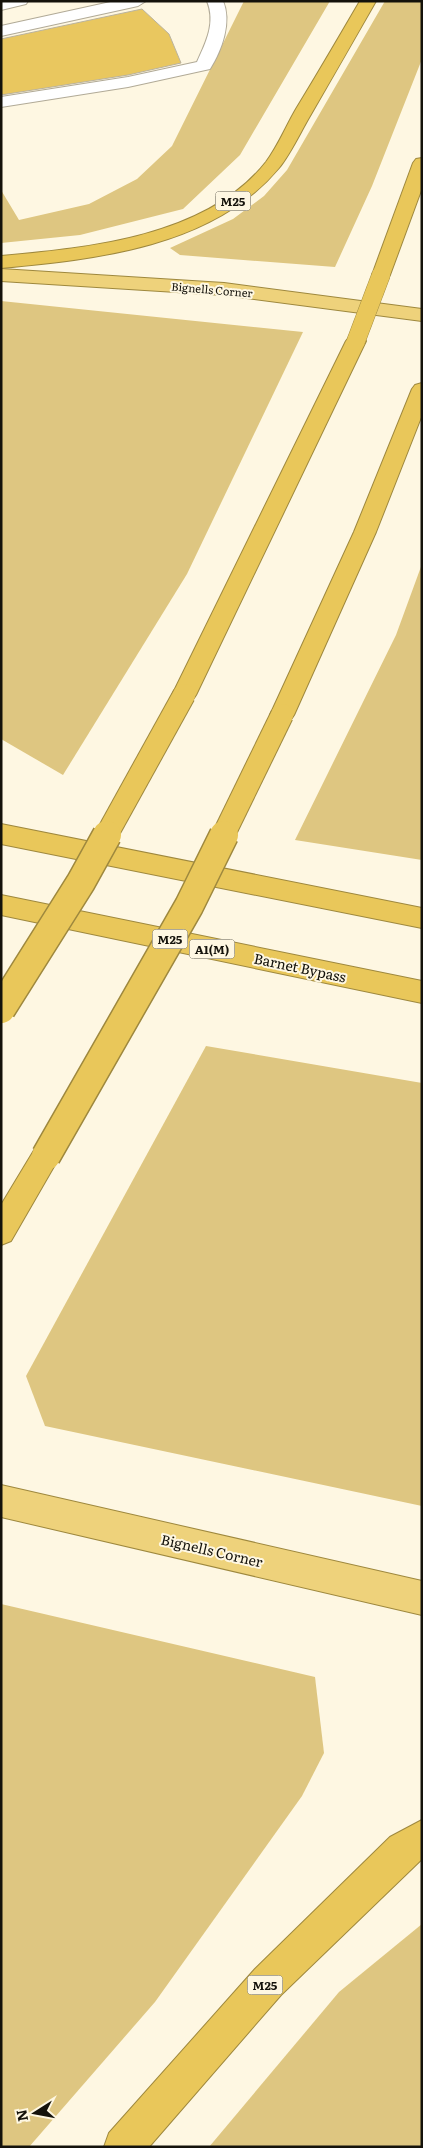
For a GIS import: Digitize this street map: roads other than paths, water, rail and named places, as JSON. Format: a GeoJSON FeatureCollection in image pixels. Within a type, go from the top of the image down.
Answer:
{"type":"FeatureCollection","features":[{"type":"Feature","properties":{"kind":"highway","name":"M25"},"geometry":{"type":"LineString","coordinates":[[1,262],[66,256],[123,246],[196,222],[226,206],[249,189],[273,164],[368,1]]}},
{"type":"Feature","properties":{"kind":"highway"},"geometry":{"type":"LineString","coordinates":[[1,1009],[81,882],[184,695],[356,341],[422,163]]}},
{"type":"Feature","properties":{"kind":"highway","name":"Bignells Corner"},"geometry":{"type":"LineString","coordinates":[[1,275],[224,289],[422,315]]}},
{"type":"Feature","properties":{"kind":"highway","name":"M25"},"geometry":{"type":"LineString","coordinates":[[1,1232],[189,906],[282,715],[364,532],[422,389]]}},
{"type":"Feature","properties":{"kind":"highway"},"geometry":{"type":"LineString","coordinates":[[1,834],[422,918]]}},
{"type":"Feature","properties":{"kind":"highway","name":"Barnet Bypass"},"geometry":{"type":"LineString","coordinates":[[1,905],[422,992]]}},
{"type":"Feature","properties":{"kind":"highway","name":"Bignells Corner"},"geometry":{"type":"LineString","coordinates":[[1,1501],[422,1598]]}},
{"type":"Feature","properties":{"kind":"highway","name":"M25"},"geometry":{"type":"LineString","coordinates":[[123,2147],[268,1982],[403,1850],[422,1838]]}},
{"type":"Feature","properties":{"kind":"lane"},"geometry":{"type":"LineString","coordinates":[[1,5],[20,1]]}},
{"type":"Feature","properties":{"kind":"lane"},"geometry":{"type":"LineString","coordinates":[[1,31],[138,1]]}},
{"type":"Feature","properties":{"kind":"lane"},"geometry":{"type":"LineString","coordinates":[[1,102],[128,82],[204,65],[220,24],[220,9],[215,1]]}}]}
